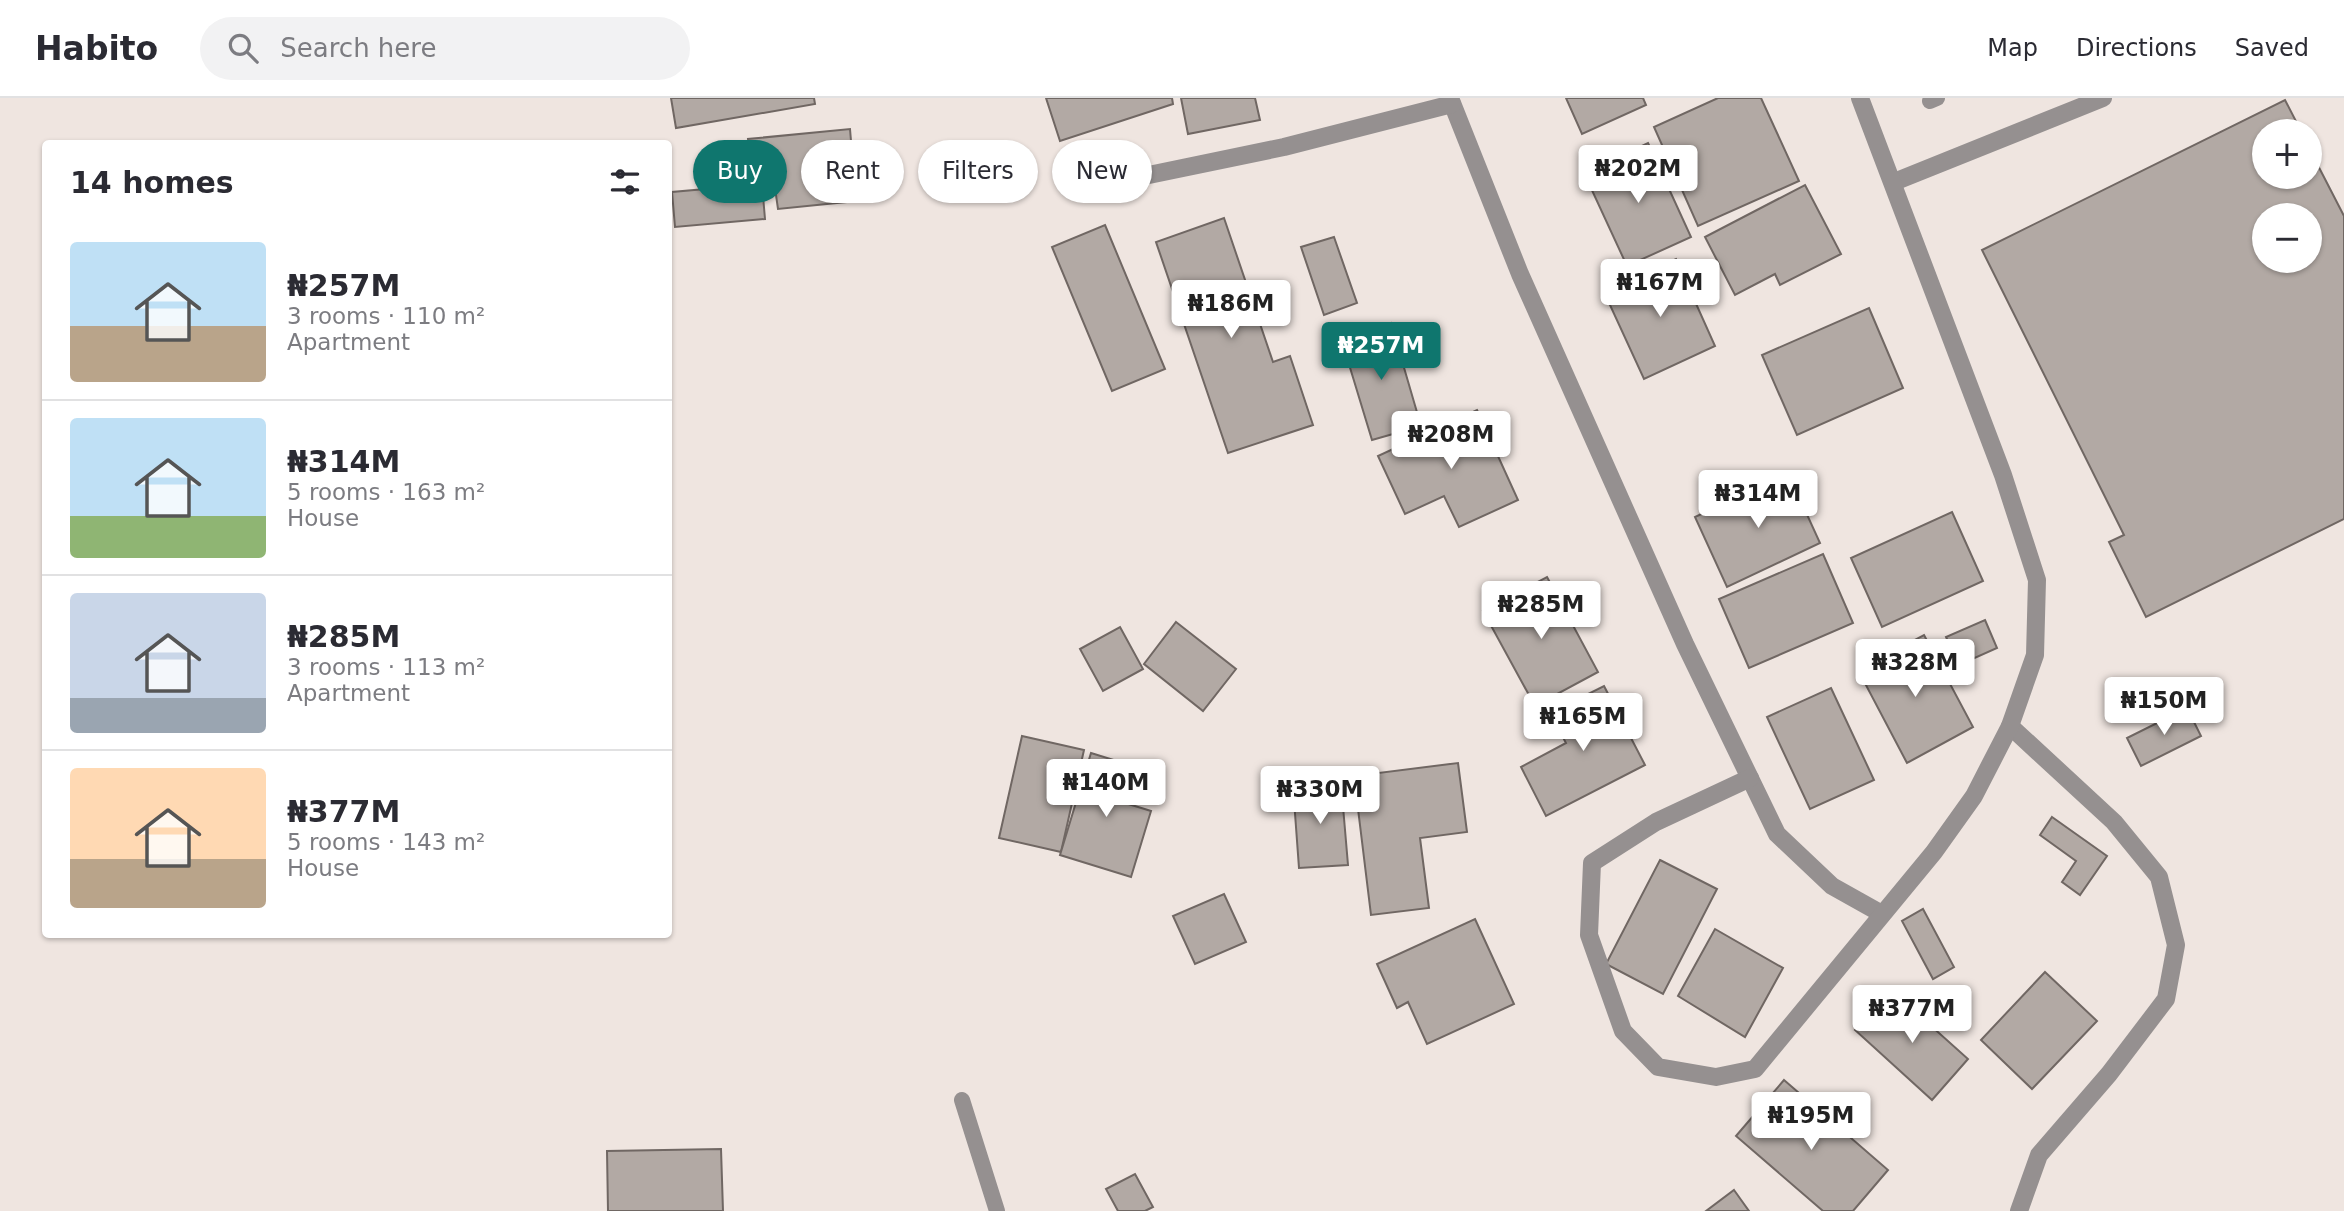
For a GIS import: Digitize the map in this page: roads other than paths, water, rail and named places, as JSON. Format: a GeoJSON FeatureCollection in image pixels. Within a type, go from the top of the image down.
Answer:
{"type":"FeatureCollection","features":[{"type":"Feature","properties":{"kind":"street"},"geometry":{"type":"LineString","coordinates":[[1750,778],[1656,822],[1592,863],[1589,935],[1623,1031],[1658,1067],[1716,1077],[1755,1069],[1934,852],[1975,796],[2010,726],[2035,655],[2037,580],[2003,475],[1860,98]]}},
{"type":"Feature","properties":{"kind":"street"},"geometry":{"type":"LineString","coordinates":[[1894,182],[2103,98]]}},
{"type":"Feature","properties":{"kind":"street"},"geometry":{"type":"LineString","coordinates":[[1152,174],[1284,147],[1451,101],[1520,274],[1685,644],[1777,834],[1832,886],[1882,914]]}},
{"type":"Feature","properties":{"kind":"street"},"geometry":{"type":"LineString","coordinates":[[2010,726],[2114,822],[2159,877],[2176,945],[2166,999],[2109,1073],[2039,1155],[2019,1211]]}},
{"type":"Feature","properties":{"kind":"lane"},"geometry":{"type":"LineString","coordinates":[[962,1100],[996,1211]]}}]}
